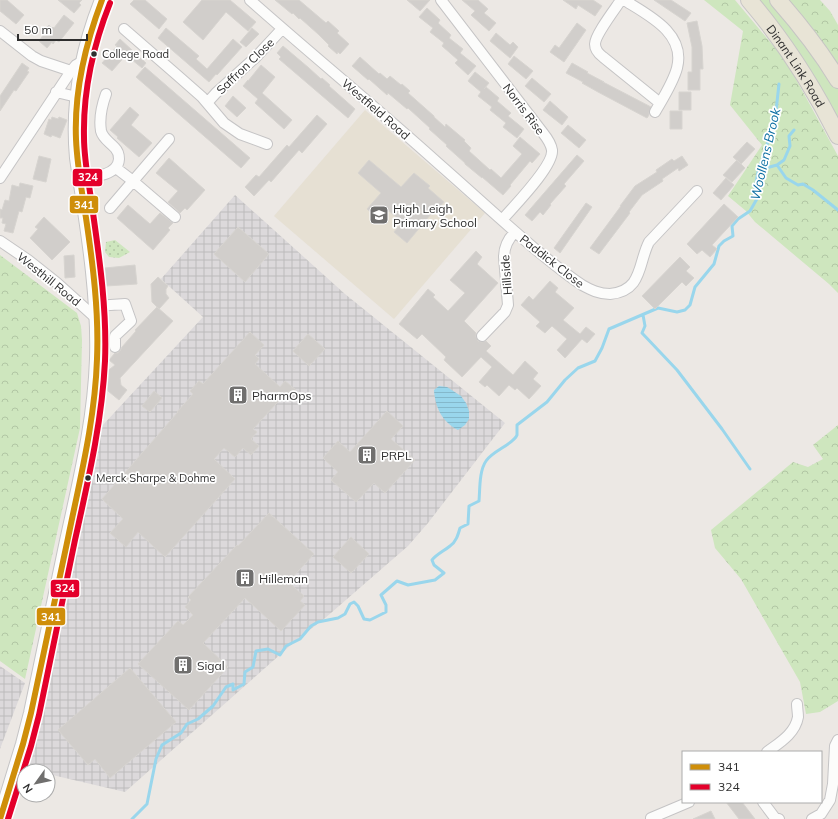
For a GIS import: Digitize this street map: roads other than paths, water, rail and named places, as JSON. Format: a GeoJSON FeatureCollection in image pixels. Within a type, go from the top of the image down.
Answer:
{"type":"FeatureCollection","features":[{"type":"Feature","properties":{"kind":"main road"},"geometry":{"type":"LineString","coordinates":[[0,819],[31,713],[81,475],[93,404],[97,360],[94,276],[75,140],[75,119],[83,61],[91,31],[102,0]]}},
{"type":"Feature","properties":{"kind":"main road","name":"Dinant Link Road"},"geometry":{"type":"LineString","coordinates":[[749,0],[794,60],[829,118],[838,136]]}},
{"type":"Feature","properties":{"kind":"main road","name":"Dinant Link Road"},"geometry":{"type":"LineString","coordinates":[[778,0],[806,34],[838,80]]}},
{"type":"Feature","properties":{"kind":"street","name":"Westfield Road"},"geometry":{"type":"LineString","coordinates":[[250,0],[502,220]]}},
{"type":"Feature","properties":{"kind":"street","name":"Norris Rise"},"geometry":{"type":"LineString","coordinates":[[440,0],[550,142],[552,149],[552,155],[546,168],[502,220]]}},
{"type":"Feature","properties":{"kind":"street"},"geometry":{"type":"LineString","coordinates":[[621,0],[597,36],[595,46],[603,57],[660,103]]}},
{"type":"Feature","properties":{"kind":"street"},"geometry":{"type":"LineString","coordinates":[[624,0],[658,22],[670,34],[676,46],[678,57],[677,67],[673,79],[655,112]]}},
{"type":"Feature","properties":{"kind":"street","name":"Saffron Close"},"geometry":{"type":"LineString","coordinates":[[207,103],[256,57],[282,28]]}},
{"type":"Feature","properties":{"kind":"street","name":"Saffron Close"},"geometry":{"type":"LineString","coordinates":[[124,29],[177,75],[207,103],[220,119],[233,130],[267,144]]}},
{"type":"Feature","properties":{"kind":"street"},"geometry":{"type":"LineString","coordinates":[[0,30],[32,56],[41,61],[71,70]]}},
{"type":"Feature","properties":{"kind":"street"},"geometry":{"type":"LineString","coordinates":[[0,178],[71,70],[83,61]]}},
{"type":"Feature","properties":{"kind":"street"},"geometry":{"type":"LineString","coordinates":[[56,92],[77,97]]}},
{"type":"Feature","properties":{"kind":"street"},"geometry":{"type":"LineString","coordinates":[[80,178],[110,172],[116,168],[118,163],[119,156],[117,150],[103,137],[101,132],[100,123],[106,94]]}},
{"type":"Feature","properties":{"kind":"street"},"geometry":{"type":"LineString","coordinates":[[110,208],[169,139]]}},
{"type":"Feature","properties":{"kind":"street"},"geometry":{"type":"LineString","coordinates":[[116,168],[175,217]]}},
{"type":"Feature","properties":{"kind":"street","name":"Paddick Close"},"geometry":{"type":"LineString","coordinates":[[502,220],[580,284],[601,294],[611,294],[622,290],[633,283],[641,268],[649,242],[697,191]]}},
{"type":"Feature","properties":{"kind":"street","name":"Hillside"},"geometry":{"type":"LineString","coordinates":[[482,336],[505,312],[508,305],[504,251],[507,242],[515,232]]}},
{"type":"Feature","properties":{"kind":"street","name":"Westhill Road"},"geometry":{"type":"LineString","coordinates":[[0,241],[96,312]]}},
{"type":"Feature","properties":{"kind":"street"},"geometry":{"type":"LineString","coordinates":[[96,312],[125,304],[131,321],[116,336],[115,347]]}},
{"type":"Feature","properties":{"kind":"street"},"geometry":{"type":"LineString","coordinates":[[768,751],[789,736],[795,726],[798,716],[797,704]]}},
{"type":"Feature","properties":{"kind":"street"},"geometry":{"type":"LineString","coordinates":[[812,819],[821,814],[830,800],[833,784],[835,746],[838,740]]}},
{"type":"Feature","properties":{"kind":"street"},"geometry":{"type":"LineString","coordinates":[[651,819],[687,803]]}},
{"type":"Feature","properties":{"kind":"street"},"geometry":{"type":"LineString","coordinates":[[764,803],[775,818],[779,819]]}},
{"type":"Feature","properties":{"kind":"water"},"geometry":{"type":"Polygon","coordinates":[[[439,386],[447,387],[461,396],[466,403],[469,411],[469,419],[465,425],[458,430],[452,427],[440,413],[434,390],[439,386]]]}},
{"type":"Feature","properties":{"kind":"waterway","name":"Woollens Brook"},"geometry":{"type":"LineString","coordinates":[[132,819],[147,804],[156,759],[162,745],[181,733],[187,724],[198,719],[213,706],[226,687],[233,684],[233,690],[244,684],[245,672],[253,667],[256,651],[268,649],[280,655],[286,646],[300,639],[311,626],[318,622],[338,618],[345,614],[350,604],[354,602],[358,606],[364,619],[370,620],[386,612],[386,605],[381,595],[397,581],[408,585],[435,580],[444,573],[434,565],[432,560],[452,544],[460,528],[468,524],[469,506],[479,501],[480,481],[484,465],[489,457],[515,438],[517,435],[517,425],[547,402],[565,380],[578,368],[595,361],[602,348],[609,329],[658,308],[677,312],[685,310],[690,305],[695,287],[714,264],[719,246],[733,236],[732,226],[738,219],[750,211],[758,197],[755,188],[758,172],[775,120],[779,84]]}},
{"type":"Feature","properties":{"kind":"waterway"},"geometry":{"type":"LineString","coordinates":[[758,172],[777,165],[784,160],[790,146],[789,136],[794,130]]}},
{"type":"Feature","properties":{"kind":"waterway"},"geometry":{"type":"LineString","coordinates":[[777,165],[786,178],[798,185],[803,184],[813,190],[838,210]]}},
{"type":"Feature","properties":{"kind":"waterway"},"geometry":{"type":"LineString","coordinates":[[643,315],[645,326],[642,333],[677,370],[722,429],[750,469]]}},
{"type":"Feature","properties":{"kind":"place","name":"College Road"},"geometry":{"type":"Point","coordinates":[94,54]}},
{"type":"Feature","properties":{"kind":"place","name":"High Leigh Primary School"},"geometry":{"type":"Point","coordinates":[379,215]}},
{"type":"Feature","properties":{"kind":"place","name":"PharmOps"},"geometry":{"type":"Point","coordinates":[238,395]}},
{"type":"Feature","properties":{"kind":"place","name":"PRPL"},"geometry":{"type":"Point","coordinates":[367,455]}},
{"type":"Feature","properties":{"kind":"place","name":"Merck Sharpe & Dohme"},"geometry":{"type":"Point","coordinates":[88,478]}},
{"type":"Feature","properties":{"kind":"place","name":"Hilleman"},"geometry":{"type":"Point","coordinates":[245,578]}},
{"type":"Feature","properties":{"kind":"place","name":"Sigal"},"geometry":{"type":"Point","coordinates":[183,665]}}]}
